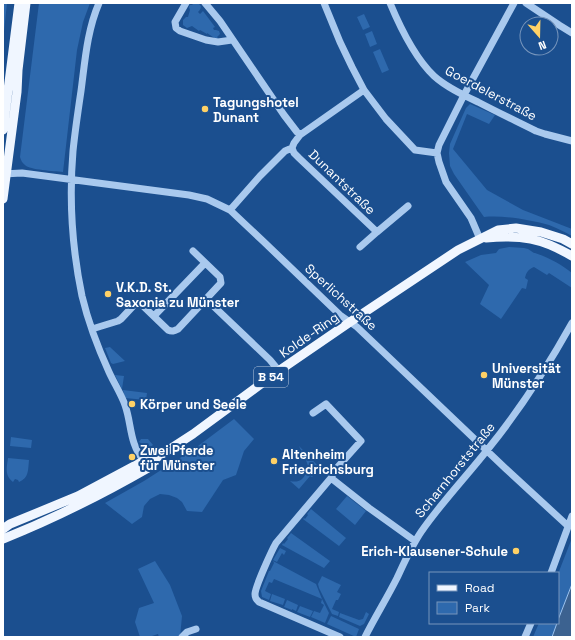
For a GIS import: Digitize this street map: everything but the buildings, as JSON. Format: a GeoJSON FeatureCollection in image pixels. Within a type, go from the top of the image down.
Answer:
{"type":"FeatureCollection","features":[{"type":"Feature","properties":{"kind":"main road"},"geometry":{"type":"LineString","coordinates":[[3,130],[19,3]]}},
{"type":"Feature","properties":{"kind":"main road"},"geometry":{"type":"LineString","coordinates":[[3,199],[5,174],[17,92],[18,70],[26,3]]}},
{"type":"Feature","properties":{"kind":"main road","name":"Kolde-Ring"},"geometry":{"type":"LineString","coordinates":[[3,539],[62,514],[148,468],[154,463],[156,458],[193,434],[279,371],[353,324],[458,250],[498,230],[516,228],[541,232],[572,244]]}},
{"type":"Feature","properties":{"kind":"main road","name":"Kolde-Ring"},"geometry":{"type":"LineString","coordinates":[[480,239],[506,236],[532,239],[549,244],[572,256]]}},
{"type":"Feature","properties":{"kind":"main road","name":"Kolde-Ring"},"geometry":{"type":"LineString","coordinates":[[5,526],[78,496],[151,457],[156,458]]}},
{"type":"Feature","properties":{"kind":"street"},"geometry":{"type":"LineString","coordinates":[[99,3],[91,25],[86,52],[73,150],[72,218],[82,296],[92,329],[109,373],[125,404],[136,450],[144,461]]}},
{"type":"Feature","properties":{"kind":"street"},"geometry":{"type":"LineString","coordinates":[[186,3],[175,22],[176,28],[180,31],[206,40],[218,42],[232,40]]}},
{"type":"Feature","properties":{"kind":"street","name":"Dunantstraße"},"geometry":{"type":"LineString","coordinates":[[206,3],[300,135]]}},
{"type":"Feature","properties":{"kind":"street"},"geometry":{"type":"LineString","coordinates":[[324,3],[340,42],[364,90],[386,119],[415,150],[437,153]]}},
{"type":"Feature","properties":{"kind":"street","name":"Goerdelerstraße"},"geometry":{"type":"LineString","coordinates":[[390,3],[405,36],[422,62],[434,76],[451,88],[536,131],[572,141]]}},
{"type":"Feature","properties":{"kind":"street"},"geometry":{"type":"LineString","coordinates":[[480,239],[471,218],[446,182],[437,153],[439,145],[464,95],[514,3]]}},
{"type":"Feature","properties":{"kind":"street"},"geometry":{"type":"LineString","coordinates":[[526,3],[572,33]]}},
{"type":"Feature","properties":{"kind":"street","name":"Dunantstraße"},"geometry":{"type":"LineString","coordinates":[[230,210],[260,176],[285,151],[292,148],[300,135],[364,90]]}},
{"type":"Feature","properties":{"kind":"street","name":"Dunantstraße"},"geometry":{"type":"LineString","coordinates":[[292,148],[294,153],[299,158],[377,232]]}},
{"type":"Feature","properties":{"kind":"street"},"geometry":{"type":"LineString","coordinates":[[5,174],[22,173],[201,197],[230,210]]}},
{"type":"Feature","properties":{"kind":"street","name":"Dunantstraße"},"geometry":{"type":"LineString","coordinates":[[360,246],[408,206]]}},
{"type":"Feature","properties":{"kind":"street","name":"Sperlichstraße"},"geometry":{"type":"LineString","coordinates":[[230,210],[340,315],[353,324],[568,526]]}},
{"type":"Feature","properties":{"kind":"street"},"geometry":{"type":"LineString","coordinates":[[92,329],[122,319],[138,303],[141,304],[171,332],[178,329],[221,283],[220,277],[193,250]]}},
{"type":"Feature","properties":{"kind":"street"},"geometry":{"type":"LineString","coordinates":[[154,316],[205,263]]}},
{"type":"Feature","properties":{"kind":"street"},"geometry":{"type":"LineString","coordinates":[[206,299],[270,360],[279,371]]}},
{"type":"Feature","properties":{"kind":"street","name":"Scharnhorststraße"},"geometry":{"type":"LineString","coordinates":[[365,637],[415,541],[445,501],[508,424],[572,323]]}},
{"type":"Feature","properties":{"kind":"street"},"geometry":{"type":"LineString","coordinates":[[313,413],[326,404],[361,441],[335,470],[331,478],[276,544],[255,590],[255,598],[259,602],[340,637]]}},
{"type":"Feature","properties":{"kind":"street"},"geometry":{"type":"LineString","coordinates":[[331,478],[415,541]]}},
{"type":"Feature","properties":{"kind":"street"},"geometry":{"type":"LineString","coordinates":[[551,572],[572,516]]}},
{"type":"Feature","properties":{"kind":"street"},"geometry":{"type":"LineString","coordinates":[[525,637],[531,624]]}},
{"type":"Feature","properties":{"kind":"street"},"geometry":{"type":"LineString","coordinates":[[182,637],[187,632],[196,629]]}},
{"type":"Feature","properties":{"kind":"green space"},"geometry":{"type":"Polygon","coordinates":[[[3,3],[7,3],[3,41],[3,3]]]}},
{"type":"Feature","properties":{"kind":"green space"},"geometry":{"type":"Polygon","coordinates":[[[39,3],[90,3],[83,22],[77,50],[63,172],[28,167],[23,163],[20,157],[39,3]]]}},
{"type":"Feature","properties":{"kind":"green space"},"geometry":{"type":"Polygon","coordinates":[[[194,3],[200,5],[201,7],[198,12],[200,14],[203,11],[215,27],[213,28],[214,30],[219,31],[220,34],[217,37],[218,38],[216,39],[192,26],[187,28],[183,25],[183,20],[188,17],[190,5],[194,3]]]}},
{"type":"Feature","properties":{"kind":"green space"},"geometry":{"type":"Polygon","coordinates":[[[364,14],[370,27],[363,30],[357,17],[364,14]]]}},
{"type":"Feature","properties":{"kind":"green space"},"geometry":{"type":"Polygon","coordinates":[[[372,31],[377,44],[370,47],[365,34],[372,31]]]}},
{"type":"Feature","properties":{"kind":"green space"},"geometry":{"type":"Polygon","coordinates":[[[380,49],[389,70],[382,73],[373,52],[380,49]]]}},
{"type":"Feature","properties":{"kind":"green space"},"geometry":{"type":"Polygon","coordinates":[[[470,104],[495,115],[489,124],[467,114],[453,149],[487,190],[523,210],[572,229],[572,236],[549,225],[534,221],[508,217],[484,217],[450,166],[450,144],[466,108],[470,104]]]}},
{"type":"Feature","properties":{"kind":"green space"},"geometry":{"type":"Polygon","coordinates":[[[509,247],[528,249],[564,267],[572,273],[572,288],[549,273],[547,275],[534,267],[526,274],[525,278],[528,280],[526,289],[522,288],[501,319],[480,304],[489,285],[465,262],[481,255],[496,253],[499,249],[509,247]]]}},
{"type":"Feature","properties":{"kind":"green space"},"geometry":{"type":"Polygon","coordinates":[[[110,347],[125,361],[113,364],[111,363],[105,348],[110,347]]]}},
{"type":"Feature","properties":{"kind":"green space"},"geometry":{"type":"Polygon","coordinates":[[[115,375],[124,376],[122,389],[115,375]]]}},
{"type":"Feature","properties":{"kind":"green space"},"geometry":{"type":"Polygon","coordinates":[[[123,390],[147,393],[146,400],[125,398],[123,390]]]}},
{"type":"Feature","properties":{"kind":"green space"},"geometry":{"type":"Polygon","coordinates":[[[234,419],[254,439],[244,451],[236,475],[223,480],[202,512],[187,511],[182,502],[177,498],[160,494],[150,499],[144,506],[142,517],[132,524],[105,503],[144,481],[194,449],[234,419]]]}},
{"type":"Feature","properties":{"kind":"green space"},"geometry":{"type":"Polygon","coordinates":[[[11,437],[32,440],[31,448],[10,446],[11,437]]]}},
{"type":"Feature","properties":{"kind":"green space"},"geometry":{"type":"Polygon","coordinates":[[[141,439],[148,439],[153,445],[146,450],[146,446],[139,442],[141,439]]]}},
{"type":"Feature","properties":{"kind":"green space"},"geometry":{"type":"Polygon","coordinates":[[[299,446],[318,466],[315,469],[308,466],[299,446]]]}},
{"type":"Feature","properties":{"kind":"green space"},"geometry":{"type":"Polygon","coordinates":[[[8,458],[29,460],[26,476],[19,482],[15,479],[13,482],[8,477],[8,458]]]}},
{"type":"Feature","properties":{"kind":"green space"},"geometry":{"type":"Polygon","coordinates":[[[309,471],[314,475],[312,477],[310,476],[299,489],[290,481],[296,482],[300,480],[304,477],[306,472],[309,471]]]}},
{"type":"Feature","properties":{"kind":"green space"},"geometry":{"type":"Polygon","coordinates":[[[347,496],[366,511],[355,525],[336,509],[347,496]]]}},
{"type":"Feature","properties":{"kind":"green space"},"geometry":{"type":"Polygon","coordinates":[[[311,509],[346,538],[339,546],[303,519],[305,519],[311,509]]]}},
{"type":"Feature","properties":{"kind":"green space"},"geometry":{"type":"Polygon","coordinates":[[[291,533],[330,561],[324,568],[282,545],[291,533]]]}},
{"type":"Feature","properties":{"kind":"green space"},"geometry":{"type":"Polygon","coordinates":[[[572,538],[572,584],[559,617],[559,572],[572,538]]]}},
{"type":"Feature","properties":{"kind":"green space"},"geometry":{"type":"Polygon","coordinates":[[[280,548],[286,551],[284,555],[282,553],[277,562],[273,560],[280,548]]]}},
{"type":"Feature","properties":{"kind":"green space"},"geometry":{"type":"Polygon","coordinates":[[[155,561],[170,585],[182,616],[180,637],[159,637],[158,634],[149,637],[140,637],[135,622],[139,608],[154,603],[138,569],[155,561]]]}},
{"type":"Feature","properties":{"kind":"green space"},"geometry":{"type":"Polygon","coordinates":[[[273,561],[316,584],[322,599],[274,579],[272,583],[269,582],[265,591],[271,594],[269,600],[262,597],[261,591],[274,563],[273,561]]]}},
{"type":"Feature","properties":{"kind":"green space"},"geometry":{"type":"Polygon","coordinates":[[[322,576],[341,585],[337,592],[341,594],[338,600],[336,600],[332,609],[339,612],[338,616],[332,614],[319,588],[318,584],[322,576]]]}},
{"type":"Feature","properties":{"kind":"green space"},"geometry":{"type":"Polygon","coordinates":[[[272,594],[285,599],[283,605],[270,601],[272,594]]]}},
{"type":"Feature","properties":{"kind":"green space"},"geometry":{"type":"Polygon","coordinates":[[[322,599],[329,613],[325,623],[311,617],[314,611],[320,613],[324,605],[321,603],[322,599]]]}},
{"type":"Feature","properties":{"kind":"green space"},"geometry":{"type":"Polygon","coordinates":[[[287,600],[298,605],[296,611],[284,607],[287,600]]]}},
{"type":"Feature","properties":{"kind":"green space"},"geometry":{"type":"Polygon","coordinates":[[[300,606],[313,611],[310,617],[297,612],[300,606]]]}},
{"type":"Feature","properties":{"kind":"green space"},"geometry":{"type":"Polygon","coordinates":[[[366,612],[369,614],[364,624],[360,626],[339,617],[340,613],[359,620],[363,619],[366,612]]]}},
{"type":"Feature","properties":{"kind":"green space"},"geometry":{"type":"Polygon","coordinates":[[[331,616],[359,629],[356,637],[327,624],[331,616]]]}},
{"type":"Feature","properties":{"kind":"green space"},"geometry":{"type":"Polygon","coordinates":[[[539,624],[557,624],[552,637],[533,637],[539,624]]]}},
{"type":"Feature","properties":{"kind":"shaded area"},"geometry":{"type":"Polygon","coordinates":[[[572,584],[572,637],[552,637],[557,624],[559,624],[559,617],[572,584]]]}},
{"type":"Feature","properties":{"kind":"place","name":"Tagungshotel Dunant"},"geometry":{"type":"Point","coordinates":[205,109]}},
{"type":"Feature","properties":{"kind":"place","name":"V.K.D. St. Saxonia zu Münster"},"geometry":{"type":"Point","coordinates":[108,294]}},
{"type":"Feature","properties":{"kind":"place","name":"Universität Münster"},"geometry":{"type":"Point","coordinates":[484,375]}},
{"type":"Feature","properties":{"kind":"place","name":"Körper und Seele"},"geometry":{"type":"Point","coordinates":[132,404]}},
{"type":"Feature","properties":{"kind":"place","name":"Zwei Pferde für Münster"},"geometry":{"type":"Point","coordinates":[132,457]}},
{"type":"Feature","properties":{"kind":"place","name":"Altenheim Friedrichsburg"},"geometry":{"type":"Point","coordinates":[274,461]}},
{"type":"Feature","properties":{"kind":"place","name":"Erich-Klausener-Schule"},"geometry":{"type":"Point","coordinates":[516,551]}}]}
